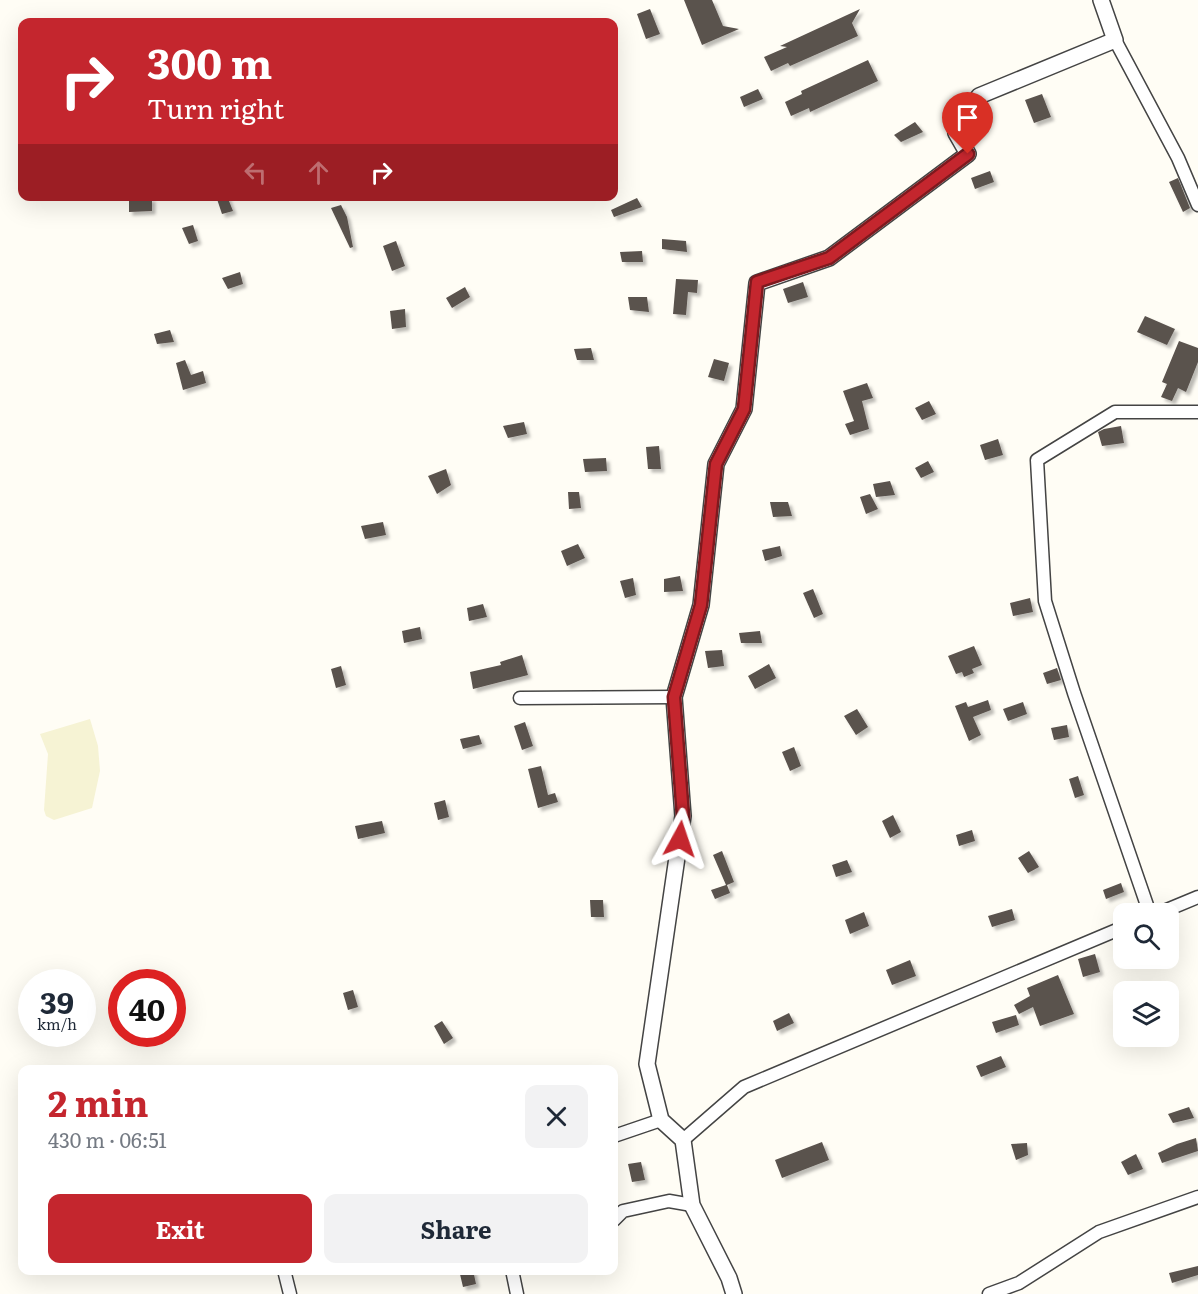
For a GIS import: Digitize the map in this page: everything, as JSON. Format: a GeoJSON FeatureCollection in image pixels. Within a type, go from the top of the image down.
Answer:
{"type":"FeatureCollection","features":[{"type":"Feature","properties":{"kind":"street"},"geometry":{"type":"LineString","coordinates":[[1101,0],[1115,40],[1178,158],[1198,205]]}},
{"type":"Feature","properties":{"kind":"street"},"geometry":{"type":"LineString","coordinates":[[734,1294],[729,1278],[692,1205],[683,1140],[661,1120],[647,1064],[683,816],[674,697],[701,605],[716,464],[744,409],[757,282],[829,258],[968,154],[956,133],[979,96],[1115,40]]}},
{"type":"Feature","properties":{"kind":"street"},"geometry":{"type":"LineString","coordinates":[[1146,903],[1045,601],[1037,460],[1115,412],[1198,412]]}},
{"type":"Feature","properties":{"kind":"street"},"geometry":{"type":"LineString","coordinates":[[520,698],[674,697]]}},
{"type":"Feature","properties":{"kind":"street"},"geometry":{"type":"LineString","coordinates":[[1179,905],[1198,897]]}},
{"type":"Feature","properties":{"kind":"street"},"geometry":{"type":"LineString","coordinates":[[683,1140],[744,1087],[1113,932]]}},
{"type":"Feature","properties":{"kind":"street"},"geometry":{"type":"LineString","coordinates":[[618,1135],[661,1120]]}},
{"type":"Feature","properties":{"kind":"street"},"geometry":{"type":"LineString","coordinates":[[989,1294],[1019,1283],[1099,1232],[1198,1197]]}},
{"type":"Feature","properties":{"kind":"street"},"geometry":{"type":"LineString","coordinates":[[618,1217],[623,1211],[669,1201],[692,1205]]}},
{"type":"Feature","properties":{"kind":"street"},"geometry":{"type":"LineString","coordinates":[[285,1275],[290,1294]]}},
{"type":"Feature","properties":{"kind":"street"},"geometry":{"type":"LineString","coordinates":[[513,1275],[517,1294]]}},
{"type":"Feature","properties":{"kind":"shaded area"},"geometry":{"type":"Polygon","coordinates":[[[90,719],[98,746],[100,771],[92,808],[54,820],[46,816],[44,810],[48,754],[40,734],[90,719]]]}},
{"type":"Feature","properties":{"kind":"building"},"geometry":{"type":"Polygon","coordinates":[[[684,0],[712,0],[723,26],[739,29],[702,45],[684,0]]]}},
{"type":"Feature","properties":{"kind":"building"},"geometry":{"type":"Polygon","coordinates":[[[650,9],[660,34],[646,39],[637,14],[650,9]]]}},
{"type":"Feature","properties":{"kind":"building"},"geometry":{"type":"Polygon","coordinates":[[[860,9],[852,23],[858,36],[790,66],[788,63],[771,71],[764,57],[787,47],[780,46],[860,9]]]}},
{"type":"Feature","properties":{"kind":"building"},"geometry":{"type":"Polygon","coordinates":[[[868,60],[878,81],[810,112],[809,108],[791,116],[785,102],[802,94],[801,91],[868,60]]]}},
{"type":"Feature","properties":{"kind":"building"},"geometry":{"type":"Polygon","coordinates":[[[758,89],[763,99],[744,107],[740,97],[758,89]]]}},
{"type":"Feature","properties":{"kind":"building"},"geometry":{"type":"Polygon","coordinates":[[[1042,94],[1051,117],[1034,123],[1025,100],[1042,94]]]}},
{"type":"Feature","properties":{"kind":"building"},"geometry":{"type":"Polygon","coordinates":[[[915,122],[923,132],[901,142],[894,135],[915,122]]]}},
{"type":"Feature","properties":{"kind":"building"},"geometry":{"type":"Polygon","coordinates":[[[990,171],[994,182],[975,189],[971,178],[990,171]]]}},
{"type":"Feature","properties":{"kind":"building"},"geometry":{"type":"Polygon","coordinates":[[[1178,178],[1190,208],[1183,212],[1169,182],[1178,178]]]}},
{"type":"Feature","properties":{"kind":"building"},"geometry":{"type":"Polygon","coordinates":[[[637,198],[642,207],[614,217],[611,210],[637,198]]]}},
{"type":"Feature","properties":{"kind":"building"},"geometry":{"type":"Polygon","coordinates":[[[129,201],[152,201],[152,211],[129,212],[129,201]]]}},
{"type":"Feature","properties":{"kind":"building"},"geometry":{"type":"Polygon","coordinates":[[[218,201],[229,201],[233,211],[222,214],[218,201]]]}},
{"type":"Feature","properties":{"kind":"building"},"geometry":{"type":"Polygon","coordinates":[[[341,205],[347,217],[353,247],[350,248],[331,208],[341,205]]]}},
{"type":"Feature","properties":{"kind":"building"},"geometry":{"type":"Polygon","coordinates":[[[193,225],[198,241],[189,244],[182,228],[193,225]]]}},
{"type":"Feature","properties":{"kind":"building"},"geometry":{"type":"Polygon","coordinates":[[[662,239],[686,241],[687,252],[662,249],[662,239]]]}},
{"type":"Feature","properties":{"kind":"building"},"geometry":{"type":"Polygon","coordinates":[[[396,241],[405,266],[392,271],[383,246],[396,241]]]}},
{"type":"Feature","properties":{"kind":"building"},"geometry":{"type":"Polygon","coordinates":[[[642,251],[643,262],[622,262],[620,252],[642,251]]]}},
{"type":"Feature","properties":{"kind":"building"},"geometry":{"type":"Polygon","coordinates":[[[240,272],[243,284],[228,289],[222,278],[240,272]]]}},
{"type":"Feature","properties":{"kind":"building"},"geometry":{"type":"Polygon","coordinates":[[[676,279],[698,280],[697,293],[688,292],[686,315],[673,314],[676,279]]]}},
{"type":"Feature","properties":{"kind":"building"},"geometry":{"type":"Polygon","coordinates":[[[803,282],[808,297],[788,303],[783,289],[803,282]]]}},
{"type":"Feature","properties":{"kind":"building"},"geometry":{"type":"Polygon","coordinates":[[[465,287],[470,297],[452,308],[446,298],[465,287]]]}},
{"type":"Feature","properties":{"kind":"building"},"geometry":{"type":"Polygon","coordinates":[[[628,297],[647,297],[649,312],[630,310],[628,297]]]}},
{"type":"Feature","properties":{"kind":"building"},"geometry":{"type":"Polygon","coordinates":[[[405,309],[406,327],[392,329],[390,311],[405,309]]]}},
{"type":"Feature","properties":{"kind":"building"},"geometry":{"type":"Polygon","coordinates":[[[1145,316],[1175,329],[1167,345],[1137,332],[1145,316]]]}},
{"type":"Feature","properties":{"kind":"building"},"geometry":{"type":"Polygon","coordinates":[[[170,330],[174,342],[157,344],[154,334],[170,330]]]}},
{"type":"Feature","properties":{"kind":"building"},"geometry":{"type":"Polygon","coordinates":[[[1179,341],[1198,348],[1198,362],[1186,392],[1178,388],[1172,401],[1161,397],[1167,384],[1162,382],[1179,341]]]}},
{"type":"Feature","properties":{"kind":"building"},"geometry":{"type":"Polygon","coordinates":[[[591,348],[594,360],[577,360],[574,349],[591,348]]]}},
{"type":"Feature","properties":{"kind":"building"},"geometry":{"type":"Polygon","coordinates":[[[714,359],[729,363],[724,381],[708,377],[714,359]]]}},
{"type":"Feature","properties":{"kind":"building"},"geometry":{"type":"Polygon","coordinates":[[[185,360],[191,375],[203,371],[206,383],[183,390],[176,363],[185,360]]]}},
{"type":"Feature","properties":{"kind":"building"},"geometry":{"type":"Polygon","coordinates":[[[867,383],[873,398],[862,401],[869,429],[850,435],[845,424],[854,421],[843,391],[867,383]]]}},
{"type":"Feature","properties":{"kind":"building"},"geometry":{"type":"Polygon","coordinates":[[[929,401],[936,414],[922,420],[915,408],[929,401]]]}},
{"type":"Feature","properties":{"kind":"building"},"geometry":{"type":"Polygon","coordinates":[[[524,422],[527,434],[508,438],[503,426],[524,422]]]}},
{"type":"Feature","properties":{"kind":"building"},"geometry":{"type":"Polygon","coordinates":[[[1121,426],[1124,443],[1102,446],[1098,432],[1121,426]]]}},
{"type":"Feature","properties":{"kind":"building"},"geometry":{"type":"Polygon","coordinates":[[[998,439],[1003,455],[985,460],[980,445],[998,439]]]}},
{"type":"Feature","properties":{"kind":"building"},"geometry":{"type":"Polygon","coordinates":[[[659,446],[661,469],[648,469],[646,447],[659,446]]]}},
{"type":"Feature","properties":{"kind":"building"},"geometry":{"type":"Polygon","coordinates":[[[606,458],[607,471],[585,472],[583,459],[606,458]]]}},
{"type":"Feature","properties":{"kind":"building"},"geometry":{"type":"Polygon","coordinates":[[[928,461],[934,472],[921,478],[915,468],[928,461]]]}},
{"type":"Feature","properties":{"kind":"building"},"geometry":{"type":"Polygon","coordinates":[[[446,469],[451,485],[437,494],[428,476],[446,469]]]}},
{"type":"Feature","properties":{"kind":"building"},"geometry":{"type":"Polygon","coordinates":[[[890,481],[895,495],[876,497],[873,484],[890,481]]]}},
{"type":"Feature","properties":{"kind":"building"},"geometry":{"type":"Polygon","coordinates":[[[568,492],[579,492],[581,508],[569,509],[568,492]]]}},
{"type":"Feature","properties":{"kind":"building"},"geometry":{"type":"Polygon","coordinates":[[[870,494],[878,509],[866,514],[860,497],[870,494]]]}},
{"type":"Feature","properties":{"kind":"building"},"geometry":{"type":"Polygon","coordinates":[[[770,502],[788,502],[792,516],[773,517],[770,502]]]}},
{"type":"Feature","properties":{"kind":"building"},"geometry":{"type":"Polygon","coordinates":[[[383,522],[386,535],[365,539],[361,526],[383,522]]]}},
{"type":"Feature","properties":{"kind":"building"},"geometry":{"type":"Polygon","coordinates":[[[578,544],[585,558],[567,566],[561,551],[578,544]]]}},
{"type":"Feature","properties":{"kind":"building"},"geometry":{"type":"Polygon","coordinates":[[[780,546],[782,556],[765,561],[762,550],[780,546]]]}},
{"type":"Feature","properties":{"kind":"building"},"geometry":{"type":"Polygon","coordinates":[[[680,576],[683,591],[664,592],[664,579],[680,576]]]}},
{"type":"Feature","properties":{"kind":"building"},"geometry":{"type":"Polygon","coordinates":[[[633,578],[636,595],[625,598],[620,581],[633,578]]]}},
{"type":"Feature","properties":{"kind":"building"},"geometry":{"type":"Polygon","coordinates":[[[813,589],[823,614],[814,618],[803,593],[813,589]]]}},
{"type":"Feature","properties":{"kind":"building"},"geometry":{"type":"Polygon","coordinates":[[[1030,598],[1033,612],[1013,616],[1010,603],[1030,598]]]}},
{"type":"Feature","properties":{"kind":"building"},"geometry":{"type":"Polygon","coordinates":[[[483,604],[487,617],[469,621],[467,608],[483,604]]]}},
{"type":"Feature","properties":{"kind":"building"},"geometry":{"type":"Polygon","coordinates":[[[420,627],[422,639],[404,643],[402,631],[420,627]]]}},
{"type":"Feature","properties":{"kind":"building"},"geometry":{"type":"Polygon","coordinates":[[[760,631],[762,643],[741,643],[739,633],[760,631]]]}},
{"type":"Feature","properties":{"kind":"building"},"geometry":{"type":"Polygon","coordinates":[[[974,646],[982,665],[972,669],[974,673],[964,677],[962,672],[956,674],[948,656],[974,646]]]}},
{"type":"Feature","properties":{"kind":"building"},"geometry":{"type":"Polygon","coordinates":[[[722,650],[724,666],[708,668],[705,651],[722,650]]]}},
{"type":"Feature","properties":{"kind":"building"},"geometry":{"type":"Polygon","coordinates":[[[522,655],[528,675],[473,689],[470,672],[501,665],[500,662],[522,655]]]}},
{"type":"Feature","properties":{"kind":"building"},"geometry":{"type":"Polygon","coordinates":[[[769,664],[776,678],[755,689],[748,676],[769,664]]]}},
{"type":"Feature","properties":{"kind":"building"},"geometry":{"type":"Polygon","coordinates":[[[341,666],[346,685],[336,688],[331,669],[341,666]]]}},
{"type":"Feature","properties":{"kind":"building"},"geometry":{"type":"Polygon","coordinates":[[[1057,668],[1061,680],[1047,684],[1043,673],[1057,668]]]}},
{"type":"Feature","properties":{"kind":"building"},"geometry":{"type":"Polygon","coordinates":[[[988,700],[991,710],[973,717],[981,735],[969,741],[955,706],[966,702],[968,707],[988,700]]]}},
{"type":"Feature","properties":{"kind":"building"},"geometry":{"type":"Polygon","coordinates":[[[1023,702],[1027,714],[1008,721],[1003,709],[1023,702]]]}},
{"type":"Feature","properties":{"kind":"building"},"geometry":{"type":"Polygon","coordinates":[[[857,709],[868,727],[856,735],[844,716],[857,709]]]}},
{"type":"Feature","properties":{"kind":"building"},"geometry":{"type":"Polygon","coordinates":[[[525,722],[533,746],[522,750],[514,726],[525,722]]]}},
{"type":"Feature","properties":{"kind":"building"},"geometry":{"type":"Polygon","coordinates":[[[1067,725],[1069,737],[1054,740],[1051,728],[1067,725]]]}},
{"type":"Feature","properties":{"kind":"building"},"geometry":{"type":"Polygon","coordinates":[[[479,735],[482,744],[463,749],[460,739],[479,735]]]}},
{"type":"Feature","properties":{"kind":"building"},"geometry":{"type":"Polygon","coordinates":[[[794,747],[801,766],[790,771],[782,752],[794,747]]]}},
{"type":"Feature","properties":{"kind":"building"},"geometry":{"type":"Polygon","coordinates":[[[541,766],[548,795],[555,793],[558,802],[538,808],[528,769],[541,766]]]}},
{"type":"Feature","properties":{"kind":"building"},"geometry":{"type":"Polygon","coordinates":[[[1078,776],[1084,795],[1075,798],[1069,779],[1078,776]]]}},
{"type":"Feature","properties":{"kind":"building"},"geometry":{"type":"Polygon","coordinates":[[[445,800],[449,817],[438,820],[434,803],[445,800]]]}},
{"type":"Feature","properties":{"kind":"building"},"geometry":{"type":"Polygon","coordinates":[[[893,815],[901,832],[890,838],[882,821],[893,815]]]}},
{"type":"Feature","properties":{"kind":"building"},"geometry":{"type":"Polygon","coordinates":[[[382,821],[385,833],[358,839],[355,826],[382,821]]]}},
{"type":"Feature","properties":{"kind":"building"},"geometry":{"type":"Polygon","coordinates":[[[972,830],[975,841],[959,846],[956,835],[972,830]]]}},
{"type":"Feature","properties":{"kind":"building"},"geometry":{"type":"Polygon","coordinates":[[[722,851],[734,882],[727,885],[730,893],[715,899],[711,890],[726,885],[713,855],[722,851]]]}},
{"type":"Feature","properties":{"kind":"building"},"geometry":{"type":"Polygon","coordinates":[[[1029,851],[1039,867],[1028,873],[1018,858],[1029,851]]]}},
{"type":"Feature","properties":{"kind":"building"},"geometry":{"type":"Polygon","coordinates":[[[847,860],[852,872],[836,877],[832,865],[847,860]]]}},
{"type":"Feature","properties":{"kind":"building"},"geometry":{"type":"Polygon","coordinates":[[[1121,883],[1124,892],[1106,899],[1103,890],[1121,883]]]}},
{"type":"Feature","properties":{"kind":"building"},"geometry":{"type":"Polygon","coordinates":[[[590,900],[603,900],[604,917],[591,917],[590,900]]]}},
{"type":"Feature","properties":{"kind":"building"},"geometry":{"type":"Polygon","coordinates":[[[1012,909],[1015,920],[992,927],[988,916],[1012,909]]]}},
{"type":"Feature","properties":{"kind":"building"},"geometry":{"type":"Polygon","coordinates":[[[864,912],[869,926],[850,934],[845,920],[864,912]]]}},
{"type":"Feature","properties":{"kind":"building"},"geometry":{"type":"Polygon","coordinates":[[[1095,954],[1100,972],[1083,977],[1078,959],[1095,954]]]}},
{"type":"Feature","properties":{"kind":"building"},"geometry":{"type":"Polygon","coordinates":[[[910,960],[916,976],[892,985],[886,970],[910,960]]]}},
{"type":"Feature","properties":{"kind":"building"},"geometry":{"type":"Polygon","coordinates":[[[1058,975],[1074,1014],[1040,1026],[1033,1007],[1019,1014],[1014,1005],[1030,996],[1027,988],[1058,975]]]}},
{"type":"Feature","properties":{"kind":"building"},"geometry":{"type":"Polygon","coordinates":[[[353,990],[358,1007],[348,1010],[343,993],[353,990]]]}},
{"type":"Feature","properties":{"kind":"building"},"geometry":{"type":"Polygon","coordinates":[[[789,1013],[794,1023],[777,1031],[773,1021],[789,1013]]]}},
{"type":"Feature","properties":{"kind":"building"},"geometry":{"type":"Polygon","coordinates":[[[1016,1015],[1019,1025],[996,1033],[992,1022],[1016,1015]]]}},
{"type":"Feature","properties":{"kind":"building"},"geometry":{"type":"Polygon","coordinates":[[[442,1021],[453,1038],[444,1044],[434,1026],[442,1021]]]}},
{"type":"Feature","properties":{"kind":"building"},"geometry":{"type":"Polygon","coordinates":[[[1001,1056],[1006,1067],[981,1077],[976,1066],[1001,1056]]]}},
{"type":"Feature","properties":{"kind":"building"},"geometry":{"type":"Polygon","coordinates":[[[1189,1107],[1194,1118],[1173,1123],[1168,1114],[1189,1107]]]}},
{"type":"Feature","properties":{"kind":"building"},"geometry":{"type":"Polygon","coordinates":[[[1196,1138],[1198,1151],[1162,1163],[1158,1153],[1196,1138]]]}},
{"type":"Feature","properties":{"kind":"building"},"geometry":{"type":"Polygon","coordinates":[[[822,1142],[829,1160],[782,1178],[775,1160],[822,1142]]]}},
{"type":"Feature","properties":{"kind":"building"},"geometry":{"type":"Polygon","coordinates":[[[1027,1143],[1028,1155],[1016,1160],[1011,1144],[1027,1143]]]}},
{"type":"Feature","properties":{"kind":"building"},"geometry":{"type":"Polygon","coordinates":[[[1136,1154],[1143,1169],[1128,1175],[1121,1162],[1136,1154]]]}},
{"type":"Feature","properties":{"kind":"building"},"geometry":{"type":"Polygon","coordinates":[[[641,1162],[645,1180],[632,1182],[628,1164],[641,1162]]]}},
{"type":"Feature","properties":{"kind":"building"},"geometry":{"type":"Polygon","coordinates":[[[1198,1266],[1198,1275],[1172,1283],[1169,1273],[1198,1266]]]}},
{"type":"Feature","properties":{"kind":"building"},"geometry":{"type":"Polygon","coordinates":[[[460,1275],[474,1275],[476,1284],[463,1287],[460,1275]]]}},
{"type":"Feature","properties":{"kind":"route"},"geometry":{"type":"LineString","coordinates":[[680,839],[683,816],[674,697],[701,605],[716,464],[744,409],[757,282],[829,258],[968,154]]}}]}
